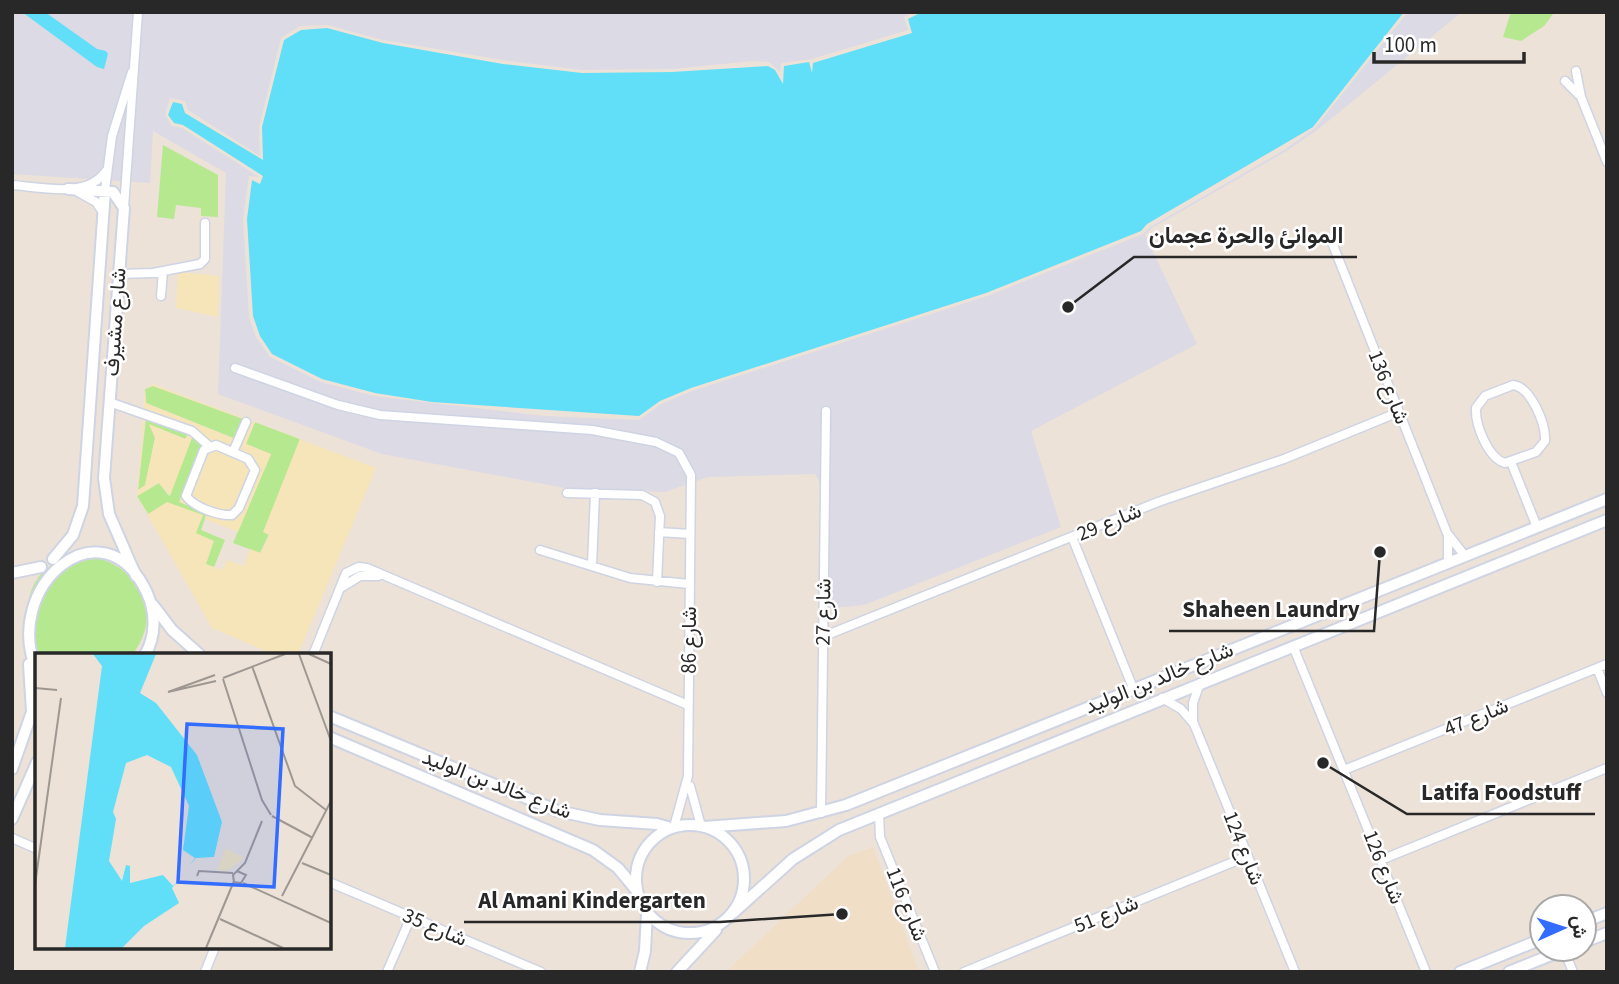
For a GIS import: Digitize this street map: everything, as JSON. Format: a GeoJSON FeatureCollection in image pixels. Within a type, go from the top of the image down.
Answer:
{"type":"FeatureCollection","features":[{"type":"Feature","properties":{"kind":"main road"},"geometry":{"type":"LineString","coordinates":[[68,189],[105,190],[118,197],[124,208]]}},
{"type":"Feature","properties":{"kind":"main road","name":"شارع مشيرف"},"geometry":{"type":"LineString","coordinates":[[28,583],[73,535],[83,506],[105,190]]}},
{"type":"Feature","properties":{"kind":"main road","name":"شارع مشيرف"},"geometry":{"type":"LineString","coordinates":[[124,208],[109,402],[106,496],[116,532],[150,599]]}},
{"type":"Feature","properties":{"kind":"main road","name":"شارع خالد بن الوليد"},"geometry":{"type":"LineString","coordinates":[[702,826],[786,821],[821,813],[1607,499]]}},
{"type":"Feature","properties":{"kind":"main road","name":"شارع خالد بن الوليد"},"geometry":{"type":"LineString","coordinates":[[729,917],[808,848],[860,821],[1607,520]]}},
{"type":"Feature","properties":{"kind":"main road"},"geometry":{"type":"LineString","coordinates":[[12,573],[78,553],[104,555],[136,576]]}},
{"type":"Feature","properties":{"kind":"main road"},"geometry":{"type":"LineString","coordinates":[[1421,573],[1418,585],[1427,592]]}},
{"type":"Feature","properties":{"kind":"main road"},"geometry":{"type":"LineString","coordinates":[[1395,584],[1404,591],[1402,603]]}},
{"type":"Feature","properties":{"kind":"main road"},"geometry":{"type":"LineString","coordinates":[[146,653],[153,630],[150,599]]}},
{"type":"Feature","properties":{"kind":"main road"},"geometry":{"type":"LineString","coordinates":[[150,599],[172,630],[198,653]]}},
{"type":"Feature","properties":{"kind":"main road"},"geometry":{"type":"LineString","coordinates":[[18,638],[35,669]]}},
{"type":"Feature","properties":{"kind":"main road"},"geometry":{"type":"LineString","coordinates":[[12,769],[32,712],[29,662]]}},
{"type":"Feature","properties":{"kind":"main road","name":"شارع خالد بن الوليد"},"geometry":{"type":"LineString","coordinates":[[331,717],[558,811],[600,820],[657,824],[673,828]]}},
{"type":"Feature","properties":{"kind":"main road","name":"شارع خالد بن الوليد"},"geometry":{"type":"LineString","coordinates":[[331,738],[593,850],[618,868],[637,891]]}},
{"type":"Feature","properties":{"kind":"main road"},"geometry":{"type":"LineString","coordinates":[[12,819],[35,767]]}},
{"type":"Feature","properties":{"kind":"main road"},"geometry":{"type":"LineString","coordinates":[[640,972],[645,951],[647,913],[637,891],[639,861],[646,847],[673,828],[702,826],[727,840],[742,862],[744,880],[741,897],[729,917],[677,972]]}},
{"type":"Feature","properties":{"kind":"main road"},"geometry":{"type":"LineString","coordinates":[[647,913],[671,930],[685,934],[699,933],[729,917]]}},
{"type":"Feature","properties":{"kind":"main road"},"geometry":{"type":"LineString","coordinates":[[1460,972],[1528,945]]}},
{"type":"Feature","properties":{"kind":"main road"},"geometry":{"type":"LineString","coordinates":[[1509,972],[1531,963]]}},
{"type":"Feature","properties":{"kind":"street","name":"شارع مشيرف"},"geometry":{"type":"LineString","coordinates":[[124,208],[138,12]]}},
{"type":"Feature","properties":{"kind":"street","name":"شارع مشيرف"},"geometry":{"type":"LineString","coordinates":[[105,190],[112,136],[134,62]]}},
{"type":"Feature","properties":{"kind":"street"},"geometry":{"type":"LineString","coordinates":[[1576,71],[1581,97],[1607,162]]}},
{"type":"Feature","properties":{"kind":"street"},"geometry":{"type":"LineString","coordinates":[[1565,81],[1581,97]]}},
{"type":"Feature","properties":{"kind":"street"},"geometry":{"type":"LineString","coordinates":[[12,185],[68,189],[92,185],[108,169]]}},
{"type":"Feature","properties":{"kind":"street"},"geometry":{"type":"LineString","coordinates":[[68,189],[90,197],[104,214]]}},
{"type":"Feature","properties":{"kind":"street"},"geometry":{"type":"LineString","coordinates":[[118,274],[163,271],[203,262],[205,223]]}},
{"type":"Feature","properties":{"kind":"street","name":"شارع 136"},"geometry":{"type":"LineString","coordinates":[[1331,240],[1447,533],[1465,555]]}},
{"type":"Feature","properties":{"kind":"street"},"geometry":{"type":"LineString","coordinates":[[161,296],[163,271]]}},
{"type":"Feature","properties":{"kind":"street","name":"شارع 86"},"geometry":{"type":"LineString","coordinates":[[235,368],[338,405],[380,415],[592,430],[656,442],[679,453],[687,463],[691,475],[688,776],[702,826]]}},
{"type":"Feature","properties":{"kind":"street"},"geometry":{"type":"LineString","coordinates":[[1518,385],[1528,394],[1544,432],[1545,441],[1536,452],[1511,462],[1499,461],[1491,453],[1476,419],[1476,408],[1485,396],[1518,385]]}},
{"type":"Feature","properties":{"kind":"street"},"geometry":{"type":"LineString","coordinates":[[109,402],[198,433],[209,446],[233,452],[251,461],[255,470],[239,508],[227,516],[191,502],[186,496],[203,452],[209,446]]}},
{"type":"Feature","properties":{"kind":"street","name":"شارع 27"},"geometry":{"type":"LineString","coordinates":[[821,813],[827,411]]}},
{"type":"Feature","properties":{"kind":"street","name":"شارع 29"},"geometry":{"type":"LineString","coordinates":[[822,637],[1189,491],[1294,455],[1399,412]]}},
{"type":"Feature","properties":{"kind":"street"},"geometry":{"type":"LineString","coordinates":[[233,452],[246,422]]}},
{"type":"Feature","properties":{"kind":"street"},"geometry":{"type":"LineString","coordinates":[[1511,462],[1537,527]]}},
{"type":"Feature","properties":{"kind":"street"},"geometry":{"type":"LineString","coordinates":[[567,493],[650,498],[659,511],[657,582]]}},
{"type":"Feature","properties":{"kind":"street"},"geometry":{"type":"LineString","coordinates":[[592,566],[595,494]]}},
{"type":"Feature","properties":{"kind":"street"},"geometry":{"type":"LineString","coordinates":[[659,532],[690,534]]}},
{"type":"Feature","properties":{"kind":"street","name":"شارع 136"},"geometry":{"type":"LineString","coordinates":[[1447,533],[1448,562]]}},
{"type":"Feature","properties":{"kind":"street"},"geometry":{"type":"LineString","coordinates":[[1072,537],[1133,688]]}},
{"type":"Feature","properties":{"kind":"street"},"geometry":{"type":"LineString","coordinates":[[540,550],[657,582],[689,584]]}},
{"type":"Feature","properties":{"kind":"street"},"geometry":{"type":"LineString","coordinates":[[314,653],[346,573],[359,567],[688,705]]}},
{"type":"Feature","properties":{"kind":"street","name":"شارع 126"},"geometry":{"type":"LineString","coordinates":[[1293,646],[1426,972]]}},
{"type":"Feature","properties":{"kind":"street","name":"شارع 47"},"geometry":{"type":"LineString","coordinates":[[1344,770],[1607,664]]}},
{"type":"Feature","properties":{"kind":"street"},"geometry":{"type":"LineString","coordinates":[[1597,668],[1607,693]]}},
{"type":"Feature","properties":{"kind":"street","name":"شارع 124"},"geometry":{"type":"LineString","coordinates":[[1194,724],[1193,703],[1201,683]]}},
{"type":"Feature","properties":{"kind":"street","name":"شارع 124"},"geometry":{"type":"LineString","coordinates":[[1163,698],[1181,709],[1194,724],[1295,972]]}},
{"type":"Feature","properties":{"kind":"street"},"geometry":{"type":"LineString","coordinates":[[1381,860],[1607,768]]}},
{"type":"Feature","properties":{"kind":"street","name":"شارع 86"},"geometry":{"type":"LineString","coordinates":[[673,828],[688,776]]}},
{"type":"Feature","properties":{"kind":"street","name":"شارع 116"},"geometry":{"type":"LineString","coordinates":[[879,813],[880,837],[935,972]]}},
{"type":"Feature","properties":{"kind":"street","name":"شارع 116"},"geometry":{"type":"LineString","coordinates":[[860,821],[869,825],[880,837]]}},
{"type":"Feature","properties":{"kind":"street"},"geometry":{"type":"LineString","coordinates":[[12,838],[35,848]]}},
{"type":"Feature","properties":{"kind":"street","name":"شارع 51"},"geometry":{"type":"LineString","coordinates":[[964,972],[1248,856]]}},
{"type":"Feature","properties":{"kind":"street","name":"شارع 35"},"geometry":{"type":"LineString","coordinates":[[331,883],[541,972]]}},
{"type":"Feature","properties":{"kind":"street"},"geometry":{"type":"LineString","coordinates":[[387,972],[411,917]]}},
{"type":"Feature","properties":{"kind":"street"},"geometry":{"type":"LineString","coordinates":[[205,972],[214,949]]}},
{"type":"Feature","properties":{"kind":"shaded area"},"geometry":{"type":"Polygon","coordinates":[[[12,12],[914,12],[904,17],[908,30],[812,59],[781,63],[780,72],[769,62],[753,61],[672,69],[582,70],[383,40],[327,25],[300,26],[281,38],[259,127],[260,156],[188,110],[185,101],[170,98],[165,115],[172,126],[182,128],[259,177],[249,176],[243,219],[249,317],[256,337],[270,357],[321,382],[374,396],[544,416],[639,420],[661,404],[692,391],[987,296],[1143,234],[1150,227],[1284,150],[1315,128],[1408,12],[1462,12],[1316,131],[1285,152],[1152,228],[1145,235],[1197,344],[1031,431],[1061,527],[864,605],[825,609],[830,501],[815,474],[708,477],[665,492],[565,488],[382,454],[218,394],[226,173],[153,131],[150,183],[12,174],[12,12]]]}},
{"type":"Feature","properties":{"kind":"shaded area"},"geometry":{"type":"Polygon","coordinates":[[[873,847],[919,972],[726,972],[848,856],[873,847]]]}},
{"type":"Feature","properties":{"kind":"green space"},"geometry":{"type":"Polygon","coordinates":[[[1511,12],[1553,14],[1544,26],[1521,41],[1503,37],[1511,12]]]}},
{"type":"Feature","properties":{"kind":"green space"},"geometry":{"type":"Polygon","coordinates":[[[163,145],[218,175],[218,217],[201,216],[201,208],[176,205],[174,219],[157,217],[163,145]]]}},
{"type":"Feature","properties":{"kind":"green space"},"geometry":{"type":"Polygon","coordinates":[[[153,386],[246,420],[236,439],[146,403],[145,389],[153,386]]]}},
{"type":"Feature","properties":{"kind":"green space"},"geometry":{"type":"Polygon","coordinates":[[[146,418],[188,434],[186,439],[150,425],[155,438],[145,486],[138,490],[146,418]]]}},
{"type":"Feature","properties":{"kind":"green space"},"geometry":{"type":"Polygon","coordinates":[[[255,422],[300,439],[264,531],[269,534],[260,553],[233,543],[271,454],[246,444],[255,422]]]}},
{"type":"Feature","properties":{"kind":"green space"},"geometry":{"type":"Polygon","coordinates":[[[193,435],[204,440],[207,513],[201,530],[225,540],[214,567],[205,564],[148,514],[137,496],[159,483],[169,496],[193,435]]]}},
{"type":"Feature","properties":{"kind":"green space"},"geometry":{"type":"Polygon","coordinates":[[[87,555],[120,568],[132,579],[141,591],[147,621],[142,638],[133,653],[40,653],[30,630],[28,603],[38,578],[47,568],[63,560],[87,555]]]}},
{"type":"Feature","properties":{"kind":"sand"},"geometry":{"type":"Polygon","coordinates":[[[178,272],[219,276],[218,317],[176,308],[178,272]]]}},
{"type":"Feature","properties":{"kind":"sand"},"geometry":{"type":"Polygon","coordinates":[[[153,384],[255,422],[246,444],[271,454],[238,532],[205,519],[206,513],[179,502],[204,441],[193,435],[170,496],[159,483],[137,496],[145,389],[153,384]],[[153,386],[145,389],[146,403],[235,439],[246,420],[153,386]],[[145,418],[138,490],[145,485],[155,438],[149,424],[185,439],[188,434],[145,418]]]}},
{"type":"Feature","properties":{"kind":"sand"},"geometry":{"type":"Polygon","coordinates":[[[300,439],[376,468],[299,652],[270,653],[212,628],[137,496],[148,514],[167,502],[203,515],[196,533],[214,541],[206,564],[222,570],[227,560],[244,566],[250,549],[261,553],[269,535],[263,532],[300,439]]]}},
{"type":"Feature","properties":{"kind":"water"},"geometry":{"type":"Polygon","coordinates":[[[22,12],[45,12],[97,49],[106,51],[108,54],[104,69],[97,67],[22,12]]]}},
{"type":"Feature","properties":{"kind":"water"},"geometry":{"type":"Polygon","coordinates":[[[922,12],[1404,12],[1313,127],[1147,224],[1141,231],[986,293],[691,388],[660,401],[639,416],[432,402],[375,393],[322,379],[272,354],[260,336],[253,316],[247,219],[252,180],[260,184],[263,176],[183,125],[174,123],[168,115],[173,102],[182,104],[185,113],[263,160],[262,127],[284,40],[301,30],[327,28],[383,43],[503,64],[582,73],[672,72],[768,66],[775,70],[783,84],[784,66],[809,62],[812,73],[813,63],[912,33],[908,19],[922,12]]]}},
{"type":"Feature","properties":{"kind":"place","name":"الموانئ والحرة عجمان"},"geometry":{"type":"Point","coordinates":[1068,307]}},
{"type":"Feature","properties":{"kind":"place","name":"Shaheen Laundry"},"geometry":{"type":"Point","coordinates":[1380,552]}},
{"type":"Feature","properties":{"kind":"place","name":"Latifa Foodstuff"},"geometry":{"type":"Point","coordinates":[1323,763]}},
{"type":"Feature","properties":{"kind":"place","name":"Al Amani Kindergarten"},"geometry":{"type":"Point","coordinates":[842,914]}}]}
